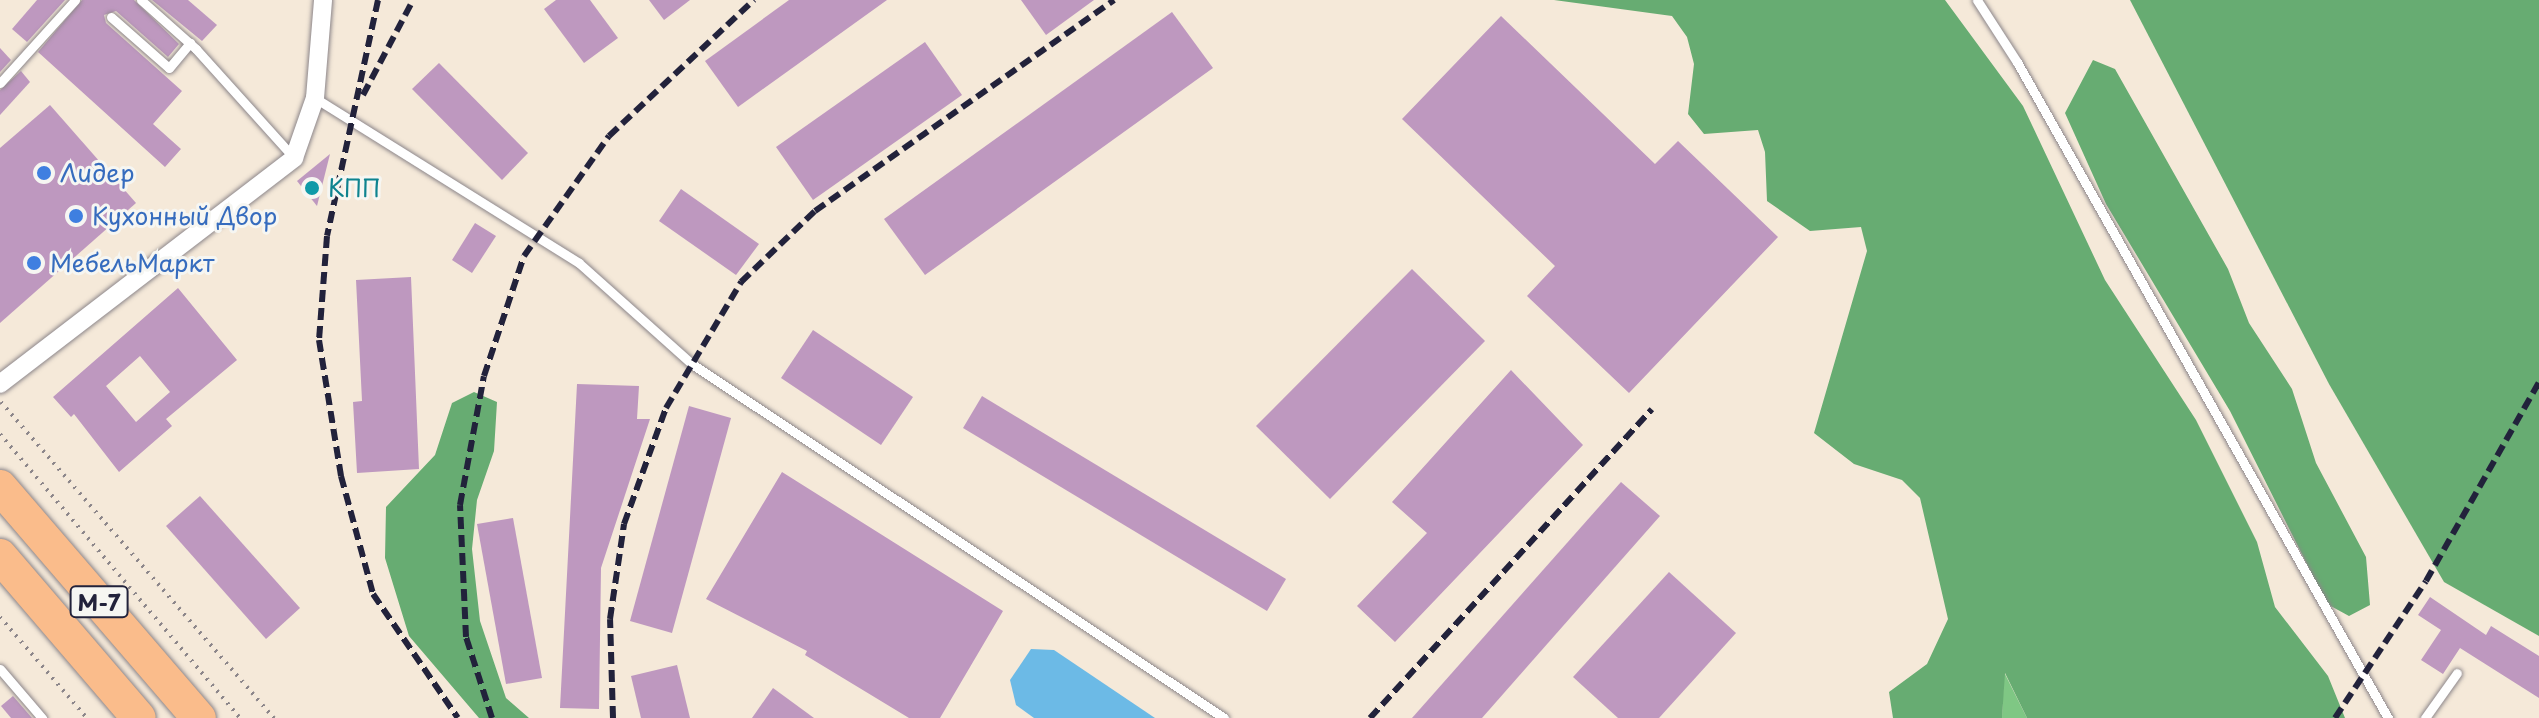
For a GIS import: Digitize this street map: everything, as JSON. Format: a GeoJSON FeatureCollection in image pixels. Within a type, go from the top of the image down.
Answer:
{"type":"FeatureCollection","features":[{"type":"Feature","properties":{"kind":"highway","name":"М-7"},"geometry":{"type":"LineString","coordinates":[[0,487],[199,718]]}},
{"type":"Feature","properties":{"kind":"highway","name":"М-7"},"geometry":{"type":"LineString","coordinates":[[0,556],[139,718]]}},
{"type":"Feature","properties":{"kind":"street"},"geometry":{"type":"LineString","coordinates":[[0,384],[294,158],[315,98],[323,0]]}},
{"type":"Feature","properties":{"kind":"lane"},"geometry":{"type":"LineString","coordinates":[[0,83],[75,0]]}},
{"type":"Feature","properties":{"kind":"lane"},"geometry":{"type":"LineString","coordinates":[[141,0],[190,43],[294,158]]}},
{"type":"Feature","properties":{"kind":"lane"},"geometry":{"type":"LineString","coordinates":[[1977,0],[2017,62],[2388,718]]}},
{"type":"Feature","properties":{"kind":"lane"},"geometry":{"type":"LineString","coordinates":[[111,17],[169,68],[190,43]]}},
{"type":"Feature","properties":{"kind":"lane"},"geometry":{"type":"LineString","coordinates":[[315,98],[579,263],[692,364],[1224,718]]}},
{"type":"Feature","properties":{"kind":"lane"},"geometry":{"type":"LineString","coordinates":[[0,669],[39,714],[27,718]]}},
{"type":"Feature","properties":{"kind":"lane"},"geometry":{"type":"LineString","coordinates":[[2425,718],[2457,673]]}},
{"type":"Feature","properties":{"kind":"path"},"geometry":{"type":"LineString","coordinates":[[0,401],[274,718]]}},
{"type":"Feature","properties":{"kind":"path"},"geometry":{"type":"LineString","coordinates":[[0,434],[240,718]]}},
{"type":"Feature","properties":{"kind":"path"},"geometry":{"type":"LineString","coordinates":[[0,617],[87,718]]}},
{"type":"Feature","properties":{"kind":"green space"},"geometry":{"type":"Polygon","coordinates":[[[1554,0],[1945,0],[2023,106],[2105,280],[2196,420],[2257,542],[2275,607],[2328,676],[2345,718],[2027,718],[2005,673],[2002,718],[1893,718],[1889,692],[1927,664],[1948,619],[1920,498],[1902,480],[1854,464],[1814,433],[1867,251],[1861,227],[1810,231],[1767,201],[1765,152],[1758,130],[1704,134],[1688,114],[1694,64],[1687,37],[1672,16],[1554,0]]]}},
{"type":"Feature","properties":{"kind":"green space"},"geometry":{"type":"Polygon","coordinates":[[[2130,0],[2539,0],[2539,636],[2444,582],[2329,384],[2130,0]]]}},
{"type":"Feature","properties":{"kind":"green space"},"geometry":{"type":"Polygon","coordinates":[[[2093,60],[2115,69],[2228,269],[2249,323],[2292,389],[2316,463],[2366,557],[2370,605],[2349,616],[2327,604],[2230,411],[2106,204],[2065,113],[2093,60]]]}},
{"type":"Feature","properties":{"kind":"green space"},"geometry":{"type":"Polygon","coordinates":[[[474,392],[497,402],[494,451],[477,500],[472,549],[480,621],[506,698],[529,718],[479,718],[409,636],[385,558],[386,507],[435,455],[452,403],[474,392]]]}},
{"type":"Feature","properties":{"kind":"green space"},"geometry":{"type":"Polygon","coordinates":[[[2004,672],[2027,718],[2002,718],[2004,672]]]}},
{"type":"Feature","properties":{"kind":"water"},"geometry":{"type":"Polygon","coordinates":[[[1031,649],[1054,650],[1155,718],[1034,718],[1016,705],[1010,680],[1031,649]]]}},
{"type":"Feature","properties":{"kind":"building"},"geometry":{"type":"Polygon","coordinates":[[[37,0],[65,0],[27,42],[12,29],[37,0]]]}},
{"type":"Feature","properties":{"kind":"building"},"geometry":{"type":"Polygon","coordinates":[[[82,0],[134,0],[179,44],[168,57],[116,11],[104,15],[106,23],[182,91],[153,124],[181,149],[165,167],[38,52],[82,0]]]}},
{"type":"Feature","properties":{"kind":"building"},"geometry":{"type":"Polygon","coordinates":[[[152,0],[188,0],[217,25],[202,41],[152,0]]]}},
{"type":"Feature","properties":{"kind":"building"},"geometry":{"type":"Polygon","coordinates":[[[556,0],[590,0],[618,38],[584,63],[544,9],[556,0]]]}},
{"type":"Feature","properties":{"kind":"building"},"geometry":{"type":"Polygon","coordinates":[[[649,0],[690,0],[664,20],[649,0]]]}},
{"type":"Feature","properties":{"kind":"building"},"geometry":{"type":"Polygon","coordinates":[[[789,0],[887,0],[738,107],[705,61],[789,0]]]}},
{"type":"Feature","properties":{"kind":"building"},"geometry":{"type":"Polygon","coordinates":[[[1021,0],[1094,0],[1046,35],[1021,0]]]}},
{"type":"Feature","properties":{"kind":"building"},"geometry":{"type":"Polygon","coordinates":[[[1172,12],[1213,68],[925,275],[884,219],[1172,12]]]}},
{"type":"Feature","properties":{"kind":"building"},"geometry":{"type":"Polygon","coordinates":[[[1501,16],[1655,164],[1678,141],[1778,237],[1629,393],[1527,296],[1555,266],[1402,119],[1501,16]]]}},
{"type":"Feature","properties":{"kind":"building"},"geometry":{"type":"Polygon","coordinates":[[[925,42],[962,95],[813,200],[776,147],[925,42]]]}},
{"type":"Feature","properties":{"kind":"building"},"geometry":{"type":"Polygon","coordinates":[[[0,48],[11,60],[0,72],[0,48]]]}},
{"type":"Feature","properties":{"kind":"building"},"geometry":{"type":"Polygon","coordinates":[[[439,63],[528,153],[502,180],[412,89],[439,63]]]}},
{"type":"Feature","properties":{"kind":"building"},"geometry":{"type":"Polygon","coordinates":[[[21,71],[30,82],[0,115],[0,90],[21,71]]]}},
{"type":"Feature","properties":{"kind":"building","name":"МебельМаркт"},"geometry":{"type":"Polygon","coordinates":[[[50,105],[136,203],[0,323],[0,148],[50,105]]]}},
{"type":"Feature","properties":{"kind":"building","name":"КПП"},"geometry":{"type":"Polygon","coordinates":[[[330,154],[317,206],[297,181],[330,154]]]}},
{"type":"Feature","properties":{"kind":"building"},"geometry":{"type":"Polygon","coordinates":[[[681,189],[759,244],[736,275],[659,221],[681,189]]]}},
{"type":"Feature","properties":{"kind":"building"},"geometry":{"type":"Polygon","coordinates":[[[475,223],[496,236],[472,273],[452,260],[475,223]]]}},
{"type":"Feature","properties":{"kind":"building"},"geometry":{"type":"Polygon","coordinates":[[[1412,269],[1485,341],[1330,499],[1256,426],[1412,269]]]}},
{"type":"Feature","properties":{"kind":"building"},"geometry":{"type":"Polygon","coordinates":[[[411,277],[419,469],[357,473],[353,402],[362,401],[356,280],[411,277]]]}},
{"type":"Feature","properties":{"kind":"building"},"geometry":{"type":"Polygon","coordinates":[[[178,288],[237,360],[166,419],[172,426],[119,472],[74,414],[71,417],[53,397],[178,288]],[[140,356],[106,386],[136,422],[170,392],[140,356]]]}},
{"type":"Feature","properties":{"kind":"building"},"geometry":{"type":"Polygon","coordinates":[[[813,330],[913,397],[881,445],[781,378],[813,330]]]}},
{"type":"Feature","properties":{"kind":"building"},"geometry":{"type":"Polygon","coordinates":[[[1511,370],[1583,445],[1395,642],[1357,606],[1427,533],[1392,502],[1511,370]]]}},
{"type":"Feature","properties":{"kind":"building"},"geometry":{"type":"Polygon","coordinates":[[[577,384],[639,386],[637,419],[650,419],[601,568],[599,709],[560,708],[577,384]]]}},
{"type":"Feature","properties":{"kind":"building"},"geometry":{"type":"Polygon","coordinates":[[[982,396],[1286,579],[1267,611],[963,428],[982,396]]]}},
{"type":"Feature","properties":{"kind":"building"},"geometry":{"type":"Polygon","coordinates":[[[689,406],[731,418],[672,633],[630,621],[689,406]]]}},
{"type":"Feature","properties":{"kind":"building"},"geometry":{"type":"Polygon","coordinates":[[[782,472],[1003,611],[940,718],[909,718],[805,655],[807,651],[706,599],[782,472]]]}},
{"type":"Feature","properties":{"kind":"building"},"geometry":{"type":"Polygon","coordinates":[[[1621,482],[1660,516],[1482,718],[1412,718],[1621,482]]]}},
{"type":"Feature","properties":{"kind":"building"},"geometry":{"type":"Polygon","coordinates":[[[200,496],[300,608],[266,639],[166,526],[200,496]]]}},
{"type":"Feature","properties":{"kind":"building"},"geometry":{"type":"Polygon","coordinates":[[[513,518],[542,678],[506,684],[477,524],[513,518]]]}},
{"type":"Feature","properties":{"kind":"building"},"geometry":{"type":"Polygon","coordinates":[[[1669,572],[1736,633],[1659,718],[1618,718],[1573,677],[1669,572]]]}},
{"type":"Feature","properties":{"kind":"building"},"geometry":{"type":"Polygon","coordinates":[[[2430,597],[2486,635],[2491,626],[2539,656],[2539,698],[2460,648],[2443,674],[2421,660],[2441,630],[2418,615],[2430,597]]]}},
{"type":"Feature","properties":{"kind":"building"},"geometry":{"type":"Polygon","coordinates":[[[677,665],[690,718],[641,718],[631,676],[677,665]]]}},
{"type":"Feature","properties":{"kind":"building"},"geometry":{"type":"Polygon","coordinates":[[[773,688],[814,718],[752,718],[773,688]]]}},
{"type":"Feature","properties":{"kind":"building"},"geometry":{"type":"Polygon","coordinates":[[[13,696],[32,718],[11,718],[1,706],[13,696]]]}},
{"type":"Feature","properties":{"kind":"railway"},"geometry":{"type":"LineString","coordinates":[[378,0],[327,236],[319,340],[341,476],[373,594],[458,718]]}},
{"type":"Feature","properties":{"kind":"railway"},"geometry":{"type":"LineString","coordinates":[[363,95],[413,0]]}},
{"type":"Feature","properties":{"kind":"railway"},"geometry":{"type":"LineString","coordinates":[[492,718],[466,637],[460,505],[484,376],[524,256],[609,136],[754,0]]}},
{"type":"Feature","properties":{"kind":"railway"},"geometry":{"type":"LineString","coordinates":[[613,718],[610,619],[624,524],[666,408],[741,282],[815,211],[1114,0]]}},
{"type":"Feature","properties":{"kind":"railway"},"geometry":{"type":"LineString","coordinates":[[2335,718],[2426,581],[2539,382]]}},
{"type":"Feature","properties":{"kind":"railway"},"geometry":{"type":"LineString","coordinates":[[1370,718],[1652,409]]}},
{"type":"Feature","properties":{"kind":"place","name":"Лидер"},"geometry":{"type":"Point","coordinates":[44,173]}},
{"type":"Feature","properties":{"kind":"place","name":"КПП"},"geometry":{"type":"Point","coordinates":[312,188]}},
{"type":"Feature","properties":{"kind":"place","name":"Кухонный Двор"},"geometry":{"type":"Point","coordinates":[76,216]}},
{"type":"Feature","properties":{"kind":"place","name":"МебельМаркт"},"geometry":{"type":"Point","coordinates":[34,263]}}]}
